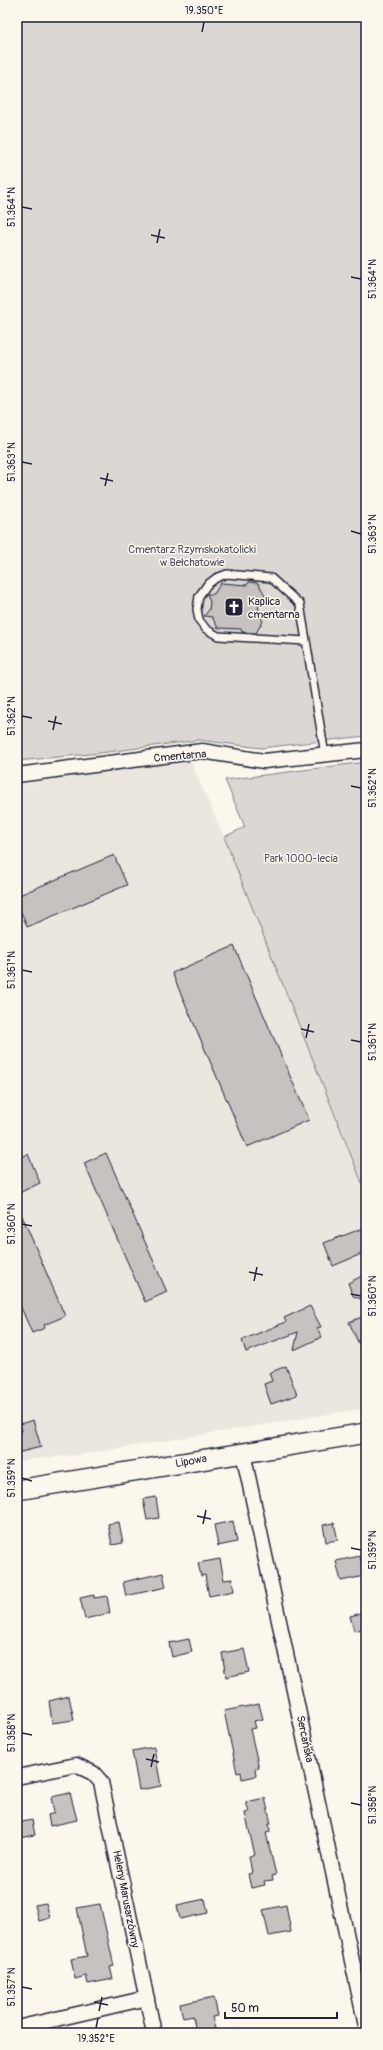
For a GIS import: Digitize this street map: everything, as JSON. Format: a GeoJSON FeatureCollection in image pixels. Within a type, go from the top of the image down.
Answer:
{"type":"FeatureCollection","features":[{"type":"Feature","properties":{"kind":"main road","name":"Lipowa"},"geometry":{"type":"LineString","coordinates":[[17,1490],[366,1433]]}},
{"type":"Feature","properties":{"kind":"street","name":"Cmentarna"},"geometry":{"type":"LineString","coordinates":[[17,775],[202,751],[264,761],[366,750]]}},
{"type":"Feature","properties":{"kind":"street","name":"Sercańska"},"geometry":{"type":"LineString","coordinates":[[243,1453],[366,2026]]}},
{"type":"Feature","properties":{"kind":"street","name":"Heleny Marusarzówny"},"geometry":{"type":"LineString","coordinates":[[17,1778],[70,1765],[82,1766],[89,1770],[101,1782],[105,1791],[154,2033]]}},
{"type":"Feature","properties":{"kind":"street"},"geometry":{"type":"LineString","coordinates":[[17,2028],[146,1998]]}},
{"type":"Feature","properties":{"kind":"lane"},"geometry":{"type":"LineString","coordinates":[[306,641],[218,636],[206,629],[199,620],[197,609],[199,596],[207,585],[216,578],[227,574],[271,578],[300,604],[326,755]]}},
{"type":"Feature","properties":{"kind":"shaded area"},"geometry":{"type":"Polygon","coordinates":[[[189,758],[224,837],[366,1193],[366,1408],[85,1454],[17,1461],[17,785],[189,758]]]}},
{"type":"Feature","properties":{"kind":"green space","name":"Cmentarz Rzymskokatolicki w Bełchatowie"},"geometry":{"type":"Polygon","coordinates":[[[17,17],[366,17],[366,736],[261,748],[199,740],[100,753],[17,761],[17,17]]]}},
{"type":"Feature","properties":{"kind":"green space","name":"Park 1000-lecia"},"geometry":{"type":"Polygon","coordinates":[[[366,762],[366,1193],[224,837],[245,827],[225,780],[366,762]]]}},
{"type":"Feature","properties":{"kind":"building","name":"Kaplica cmentarna"},"geometry":{"type":"Polygon","coordinates":[[[249,582],[258,583],[265,595],[259,604],[258,612],[263,621],[256,633],[242,632],[241,629],[218,628],[212,617],[204,616],[209,610],[210,602],[207,594],[214,594],[221,583],[247,585],[249,582]]]}},
{"type":"Feature","properties":{"kind":"building"},"geometry":{"type":"Polygon","coordinates":[[[114,855],[127,885],[27,927],[17,902],[17,896],[114,855]]]}},
{"type":"Feature","properties":{"kind":"building"},"geometry":{"type":"Polygon","coordinates":[[[234,946],[309,1120],[247,1147],[172,973],[234,946]]]}},
{"type":"Feature","properties":{"kind":"building"},"geometry":{"type":"Polygon","coordinates":[[[106,1153],[167,1292],[145,1302],[84,1163],[106,1153]]]}},
{"type":"Feature","properties":{"kind":"building"},"geometry":{"type":"Polygon","coordinates":[[[28,1154],[40,1183],[17,1194],[17,1159],[28,1154]]]}},
{"type":"Feature","properties":{"kind":"building"},"geometry":{"type":"Polygon","coordinates":[[[17,1204],[65,1316],[44,1325],[45,1328],[32,1333],[17,1298],[17,1204]]]}},
{"type":"Feature","properties":{"kind":"building"},"geometry":{"type":"Polygon","coordinates":[[[366,1227],[366,1252],[333,1266],[324,1243],[366,1227]]]}},
{"type":"Feature","properties":{"kind":"building"},"geometry":{"type":"Polygon","coordinates":[[[366,1274],[366,1301],[353,1296],[348,1283],[366,1274]]]}},
{"type":"Feature","properties":{"kind":"building"},"geometry":{"type":"Polygon","coordinates":[[[310,1306],[321,1327],[317,1328],[322,1337],[294,1350],[298,1332],[246,1352],[242,1340],[286,1322],[284,1318],[310,1306]]]}},
{"type":"Feature","properties":{"kind":"building"},"geometry":{"type":"Polygon","coordinates":[[[362,1317],[366,1326],[366,1360],[349,1322],[362,1317]]]}},
{"type":"Feature","properties":{"kind":"building"},"geometry":{"type":"Polygon","coordinates":[[[286,1366],[297,1395],[271,1404],[264,1384],[272,1381],[269,1373],[286,1366]]]}},
{"type":"Feature","properties":{"kind":"building"},"geometry":{"type":"Polygon","coordinates":[[[33,1420],[41,1447],[17,1453],[17,1432],[22,1431],[20,1424],[33,1420]]]}},
{"type":"Feature","properties":{"kind":"building"},"geometry":{"type":"Polygon","coordinates":[[[156,1497],[159,1518],[147,1520],[143,1499],[156,1497]]]}},
{"type":"Feature","properties":{"kind":"building"},"geometry":{"type":"Polygon","coordinates":[[[233,1521],[237,1542],[218,1546],[214,1525],[233,1521]]]}},
{"type":"Feature","properties":{"kind":"building"},"geometry":{"type":"Polygon","coordinates":[[[119,1522],[123,1543],[112,1545],[108,1524],[119,1522]]]}},
{"type":"Feature","properties":{"kind":"building"},"geometry":{"type":"Polygon","coordinates":[[[334,1523],[338,1540],[326,1542],[323,1525],[334,1523]]]}},
{"type":"Feature","properties":{"kind":"building"},"geometry":{"type":"Polygon","coordinates":[[[360,1556],[364,1576],[341,1581],[336,1561],[360,1556]]]}},
{"type":"Feature","properties":{"kind":"building"},"geometry":{"type":"Polygon","coordinates":[[[220,1559],[224,1580],[232,1579],[234,1591],[209,1596],[205,1575],[201,1576],[198,1563],[220,1559]]]}},
{"type":"Feature","properties":{"kind":"building"},"geometry":{"type":"Polygon","coordinates":[[[163,1573],[166,1587],[126,1596],[123,1582],[163,1573]]]}},
{"type":"Feature","properties":{"kind":"building"},"geometry":{"type":"Polygon","coordinates":[[[94,1595],[94,1598],[107,1596],[110,1613],[85,1619],[80,1598],[94,1595]]]}},
{"type":"Feature","properties":{"kind":"building"},"geometry":{"type":"Polygon","coordinates":[[[366,1612],[366,1628],[354,1631],[350,1616],[366,1612]]]}},
{"type":"Feature","properties":{"kind":"building"},"geometry":{"type":"Polygon","coordinates":[[[189,1639],[192,1652],[172,1657],[169,1643],[189,1639]]]}},
{"type":"Feature","properties":{"kind":"building"},"geometry":{"type":"Polygon","coordinates":[[[244,1649],[249,1672],[226,1677],[222,1653],[244,1649]]]}},
{"type":"Feature","properties":{"kind":"building"},"geometry":{"type":"Polygon","coordinates":[[[69,1696],[74,1720],[52,1723],[49,1701],[69,1696]]]}},
{"type":"Feature","properties":{"kind":"building"},"geometry":{"type":"Polygon","coordinates":[[[259,1704],[263,1719],[254,1721],[256,1728],[250,1729],[259,1768],[255,1769],[256,1776],[242,1779],[241,1772],[237,1773],[224,1711],[259,1704]]]}},
{"type":"Feature","properties":{"kind":"building"},"geometry":{"type":"Polygon","coordinates":[[[154,1747],[161,1786],[139,1790],[132,1751],[154,1747]]]}},
{"type":"Feature","properties":{"kind":"building"},"geometry":{"type":"Polygon","coordinates":[[[70,1793],[77,1820],[50,1826],[48,1815],[54,1813],[51,1797],[70,1793]]]}},
{"type":"Feature","properties":{"kind":"building"},"geometry":{"type":"Polygon","coordinates":[[[265,1798],[271,1824],[269,1824],[270,1832],[266,1833],[276,1875],[272,1876],[273,1880],[264,1881],[265,1885],[251,1888],[248,1874],[252,1873],[249,1856],[255,1855],[245,1813],[249,1812],[246,1802],[265,1798]]]}},
{"type":"Feature","properties":{"kind":"building"},"geometry":{"type":"Polygon","coordinates":[[[32,1820],[35,1835],[20,1838],[17,1823],[32,1820]]]}},
{"type":"Feature","properties":{"kind":"building"},"geometry":{"type":"Polygon","coordinates":[[[205,1899],[208,1913],[180,1919],[177,1905],[205,1899]]]}},
{"type":"Feature","properties":{"kind":"building"},"geometry":{"type":"Polygon","coordinates":[[[46,1903],[50,1918],[39,1921],[35,1905],[46,1903]]]}},
{"type":"Feature","properties":{"kind":"building"},"geometry":{"type":"Polygon","coordinates":[[[100,1904],[114,1966],[110,1967],[113,1979],[88,1984],[86,1976],[75,1979],[71,1959],[87,1956],[77,1908],[100,1904]]]}},
{"type":"Feature","properties":{"kind":"building"},"geometry":{"type":"Polygon","coordinates":[[[286,1905],[291,1932],[269,1936],[263,1910],[286,1905]]]}},
{"type":"Feature","properties":{"kind":"building"},"geometry":{"type":"Polygon","coordinates":[[[214,1997],[218,2016],[212,2017],[216,2033],[196,2033],[193,2016],[183,2018],[180,2004],[214,1997]]]}},
{"type":"Feature","properties":{"kind":"place","name":"Kaplica cmentarna"},"geometry":{"type":"Point","coordinates":[234,607]}}]}
